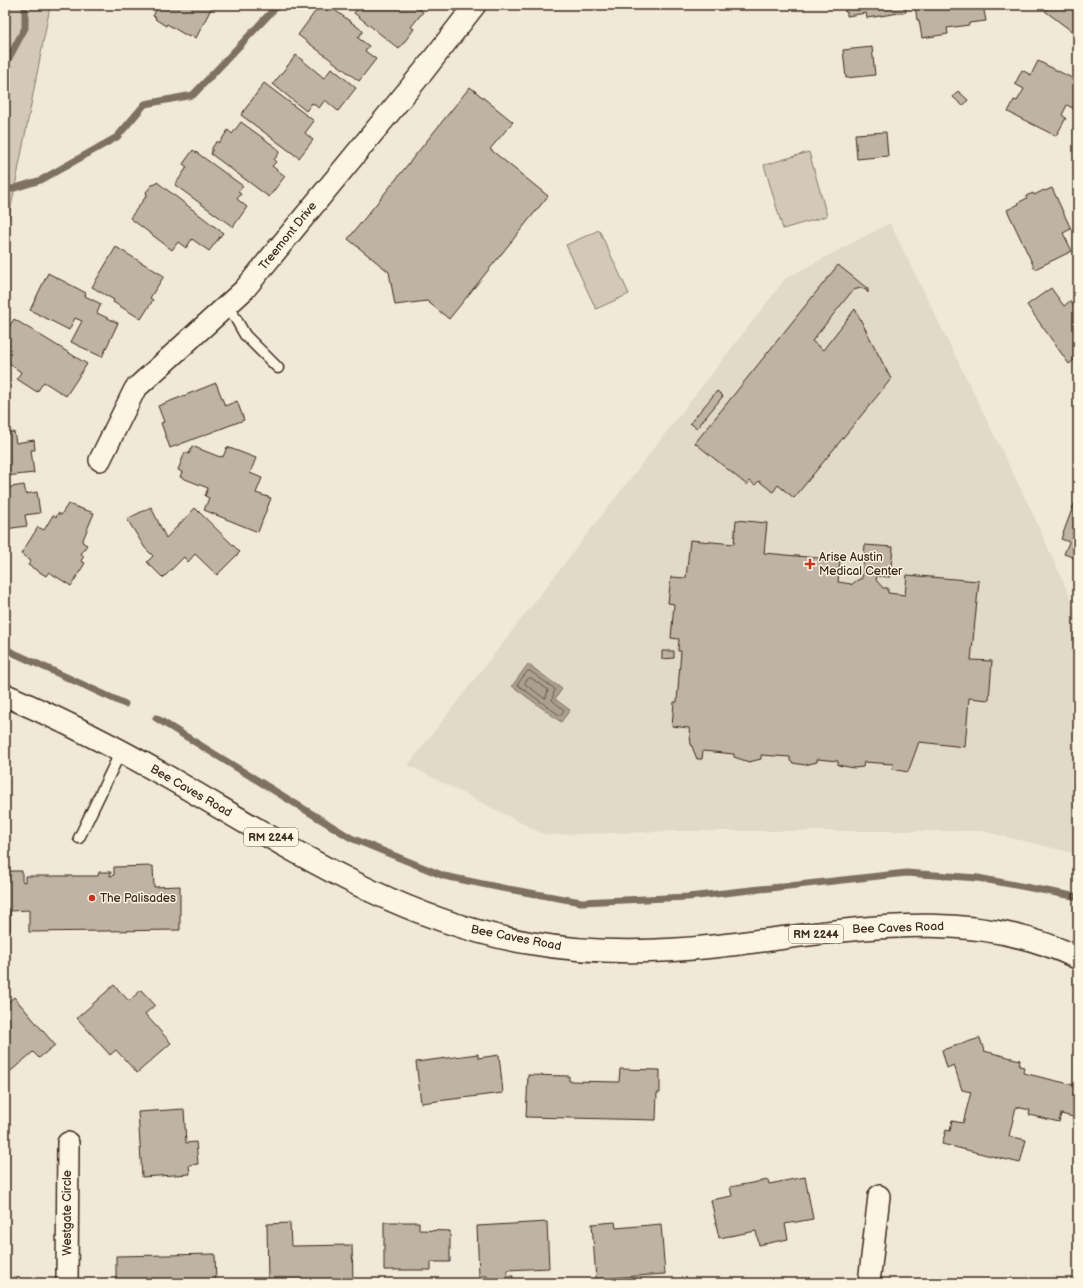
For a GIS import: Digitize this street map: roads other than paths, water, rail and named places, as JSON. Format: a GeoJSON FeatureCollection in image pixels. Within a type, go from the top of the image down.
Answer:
{"type":"FeatureCollection","features":[{"type":"Feature","properties":{"kind":"main road","name":"Bee Caves Road"},"geometry":{"type":"LineString","coordinates":[[5,695],[62,721],[120,751],[306,858],[389,900],[449,922],[510,939],[570,948],[650,951],[717,946],[888,927],[946,926],[967,927],[1009,934],[1052,947],[1078,958]]}},
{"type":"Feature","properties":{"kind":"street","name":"Treemont Drive"},"geometry":{"type":"LineString","coordinates":[[100,460],[135,389],[244,290],[423,72],[475,5]]}},
{"type":"Feature","properties":{"kind":"street","name":"Westgate Circle"},"geometry":{"type":"LineString","coordinates":[[67,1283],[68,1143]]}},
{"type":"Feature","properties":{"kind":"street"},"geometry":{"type":"LineString","coordinates":[[868,1283],[879,1196]]}},
{"type":"Feature","properties":{"kind":"lane"},"geometry":{"type":"LineString","coordinates":[[228,305],[245,335],[278,368]]}},
{"type":"Feature","properties":{"kind":"lane"},"geometry":{"type":"LineString","coordinates":[[79,838],[120,751]]}},
{"type":"Feature","properties":{"kind":"water"},"geometry":{"type":"Polygon","coordinates":[[[528,664],[562,689],[555,699],[570,710],[561,722],[512,686],[528,664]]]}},
{"type":"Feature","properties":{"kind":"waterway"},"geometry":{"type":"LineString","coordinates":[[5,65],[25,28],[25,5]]}},
{"type":"Feature","properties":{"kind":"waterway"},"geometry":{"type":"LineString","coordinates":[[5,191],[41,180],[117,137],[145,104],[193,95],[278,5]]}},
{"type":"Feature","properties":{"kind":"waterway"},"geometry":{"type":"LineString","coordinates":[[5,649],[125,704]]}},
{"type":"Feature","properties":{"kind":"waterway"},"geometry":{"type":"LineString","coordinates":[[156,718],[351,838],[444,876],[502,888],[581,902],[688,897],[906,873],[978,878],[1078,897]]}},
{"type":"Feature","properties":{"kind":"place","name":"Arise Austin Medical Center"},"geometry":{"type":"Point","coordinates":[810,564]}},
{"type":"Feature","properties":{"kind":"place","name":"The Palisades"},"geometry":{"type":"Point","coordinates":[92,898]}}]}
